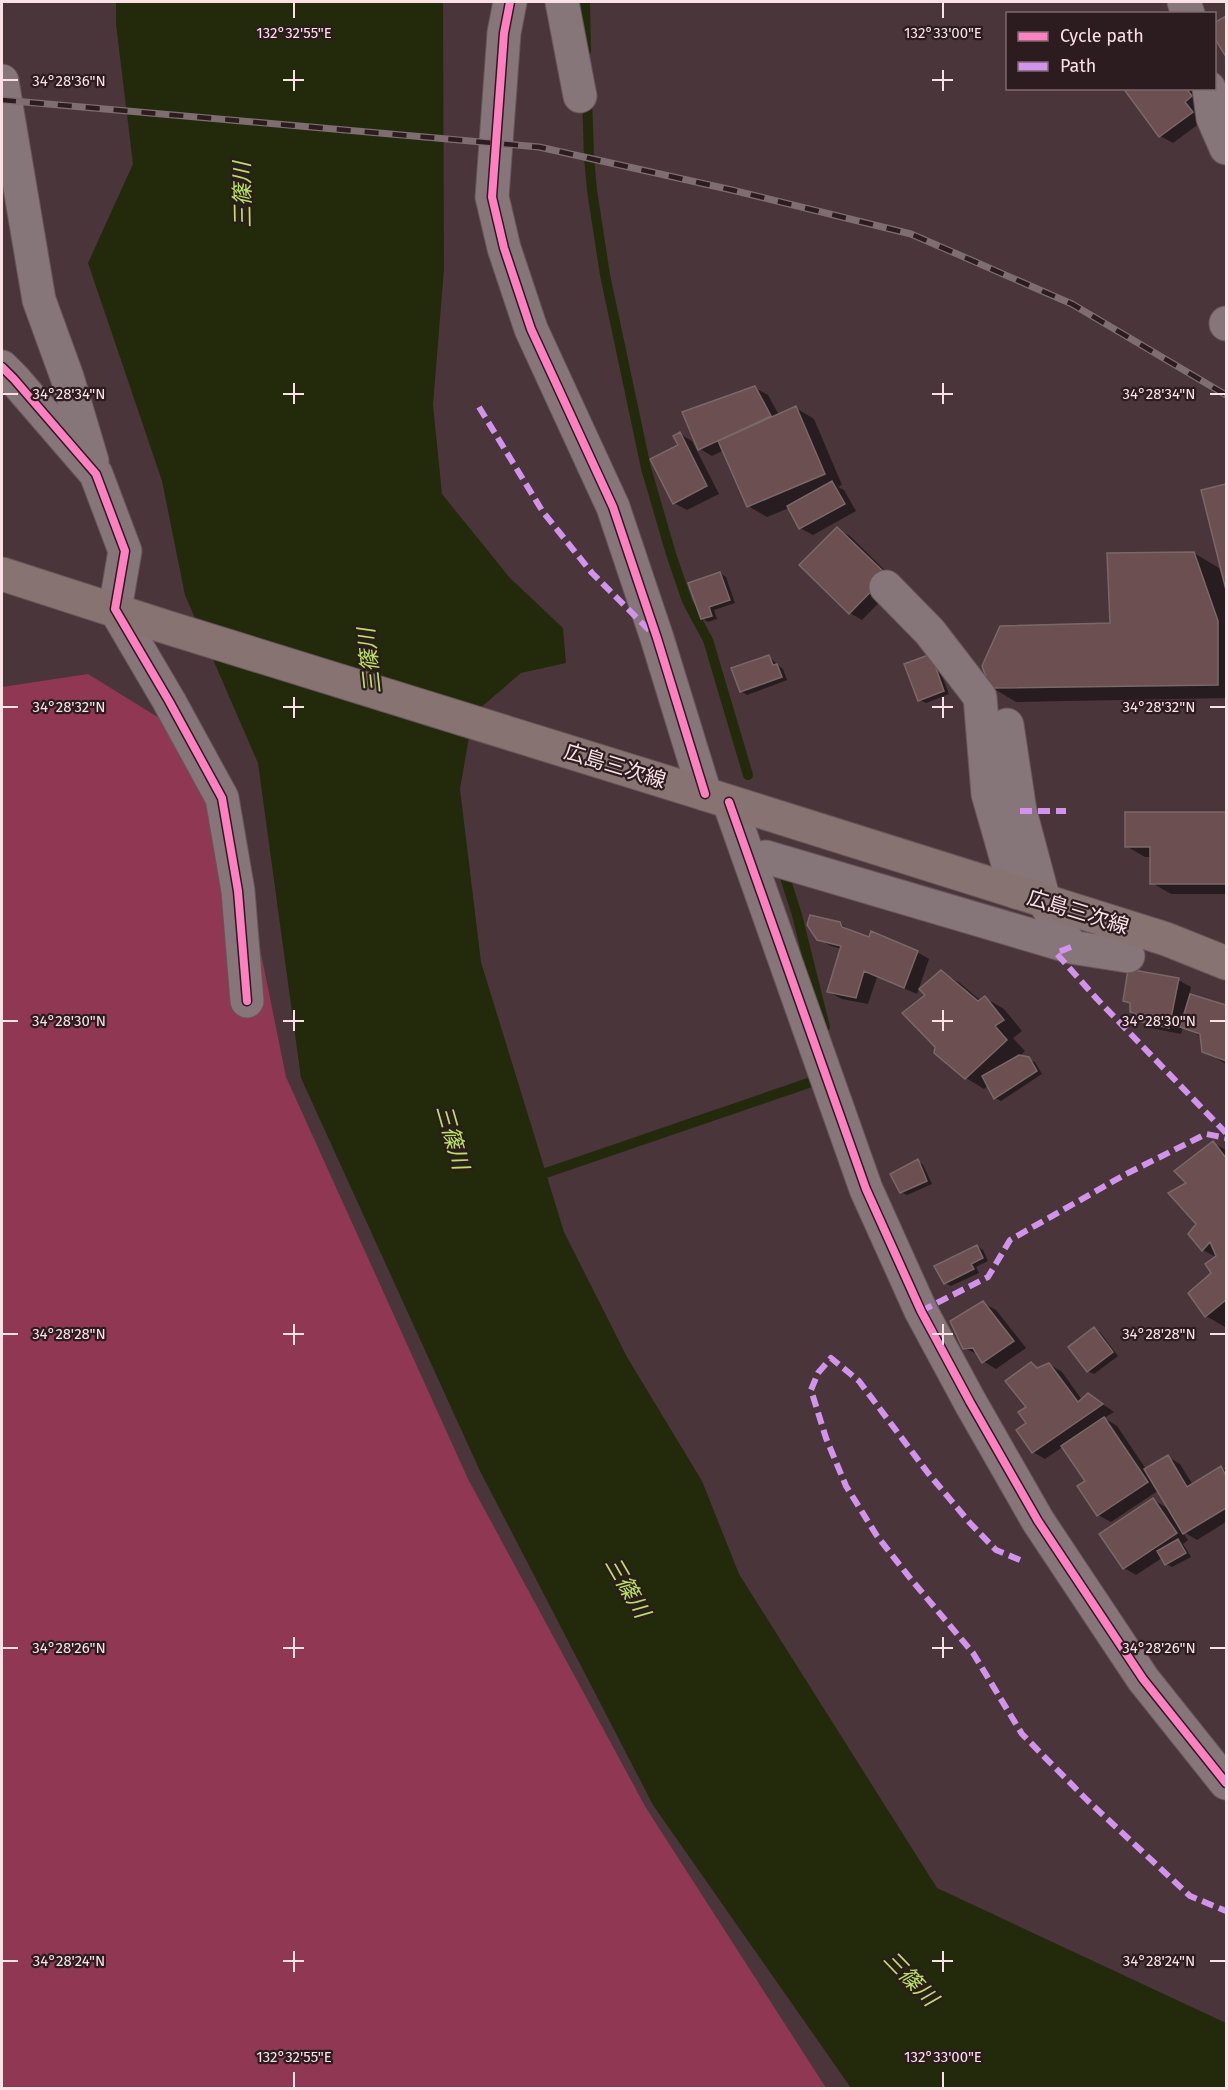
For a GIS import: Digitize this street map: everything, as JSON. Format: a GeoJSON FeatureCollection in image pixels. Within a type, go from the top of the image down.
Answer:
{"type":"FeatureCollection","features":[{"type":"Feature","properties":{"kind":"main road","name":"広島三次線"},"geometry":{"type":"LineString","coordinates":[[2,574],[1166,939],[1227,963]]}},
{"type":"Feature","properties":{"kind":"street"},"geometry":{"type":"LineString","coordinates":[[510,2],[504,33],[492,197],[504,248],[531,329],[613,507],[657,638],[866,1189],[921,1311],[1038,1521],[1143,1678],[1227,1783]]}},
{"type":"Feature","properties":{"kind":"street"},"geometry":{"type":"LineString","coordinates":[[562,2],[580,96]]}},
{"type":"Feature","properties":{"kind":"street"},"geometry":{"type":"LineString","coordinates":[[2,81],[39,300],[67,377],[96,474],[125,551],[115,609],[170,701],[222,798],[238,891],[247,1001]]}},
{"type":"Feature","properties":{"kind":"street"},"geometry":{"type":"LineString","coordinates":[[1209,90],[1213,118],[1227,148]]}},
{"type":"Feature","properties":{"kind":"street"},"geometry":{"type":"LineString","coordinates":[[2,367],[96,474]]}},
{"type":"Feature","properties":{"kind":"street"},"geometry":{"type":"LineString","coordinates":[[886,587],[930,632],[980,697],[988,794],[1030,897],[1071,947]]}},
{"type":"Feature","properties":{"kind":"street"},"geometry":{"type":"LineString","coordinates":[[1007,725],[1030,897]]}},
{"type":"Feature","properties":{"kind":"street"},"geometry":{"type":"LineString","coordinates":[[766,857],[1071,947],[1128,956]]}},
{"type":"Feature","properties":{"kind":"shaded area"},"geometry":{"type":"Polygon","coordinates":[[[88,674],[185,734],[234,820],[286,1077],[468,1479],[646,1808],[826,2088],[2,2088],[2,687],[88,674]]]}},
{"type":"Feature","properties":{"kind":"water","name":"三篠川"},"geometry":{"type":"Polygon","coordinates":[[[116,2],[443,2],[444,269],[433,405],[442,494],[510,578],[563,628],[566,663],[521,673],[473,714],[460,789],[481,962],[564,1232],[627,1357],[702,1481],[739,1574],[937,1888],[1226,2023],[1226,2088],[851,2088],[653,1805],[480,1471],[301,1078],[258,763],[185,595],[162,481],[88,263],[133,164],[116,24],[116,2]]]}},
{"type":"Feature","properties":{"kind":"building"},"geometry":{"type":"Polygon","coordinates":[[[1226,16],[1226,57],[1216,40],[1216,22],[1226,16]]]}},
{"type":"Feature","properties":{"kind":"building"},"geometry":{"type":"Polygon","coordinates":[[[1124,90],[1188,90],[1192,96],[1185,102],[1193,112],[1159,137],[1124,90]]]}},
{"type":"Feature","properties":{"kind":"building"},"geometry":{"type":"Polygon","coordinates":[[[755,386],[771,416],[698,450],[682,412],[755,386]]]}},
{"type":"Feature","properties":{"kind":"building"},"geometry":{"type":"Polygon","coordinates":[[[796,406],[825,474],[747,507],[718,441],[796,406]]]}},
{"type":"Feature","properties":{"kind":"building"},"geometry":{"type":"Polygon","coordinates":[[[680,432],[707,486],[673,504],[650,459],[678,445],[673,436],[680,432]]]}},
{"type":"Feature","properties":{"kind":"building"},"geometry":{"type":"Polygon","coordinates":[[[832,481],[845,504],[799,529],[787,506],[832,481]]]}},
{"type":"Feature","properties":{"kind":"building"},"geometry":{"type":"Polygon","coordinates":[[[1226,484],[1226,590],[1201,490],[1226,484]]]}},
{"type":"Feature","properties":{"kind":"building"},"geometry":{"type":"Polygon","coordinates":[[[837,527],[887,575],[849,614],[799,565],[837,527]]]}},
{"type":"Feature","properties":{"kind":"building"},"geometry":{"type":"Polygon","coordinates":[[[1194,552],[1218,621],[1218,685],[990,688],[982,666],[1000,626],[1110,623],[1107,553],[1194,552]]]}},
{"type":"Feature","properties":{"kind":"building"},"geometry":{"type":"Polygon","coordinates":[[[720,572],[730,600],[709,607],[712,616],[701,619],[688,583],[720,572]]]}},
{"type":"Feature","properties":{"kind":"building"},"geometry":{"type":"Polygon","coordinates":[[[931,654],[944,691],[918,701],[904,664],[931,654]]]}},
{"type":"Feature","properties":{"kind":"building"},"geometry":{"type":"Polygon","coordinates":[[[769,655],[773,665],[777,664],[782,677],[740,692],[731,668],[769,655]]]}},
{"type":"Feature","properties":{"kind":"building"},"geometry":{"type":"Polygon","coordinates":[[[1125,812],[1226,812],[1226,884],[1150,884],[1150,847],[1125,847],[1125,812]]]}},
{"type":"Feature","properties":{"kind":"building"},"geometry":{"type":"Polygon","coordinates":[[[810,915],[840,922],[842,927],[869,937],[871,931],[918,951],[904,988],[864,971],[856,998],[827,992],[841,946],[817,940],[807,925],[810,915]]]}},
{"type":"Feature","properties":{"kind":"building"},"geometry":{"type":"Polygon","coordinates":[[[1128,969],[1179,978],[1169,1028],[1137,1021],[1136,1014],[1130,1012],[1130,1003],[1123,1001],[1128,969]]]}},
{"type":"Feature","properties":{"kind":"building"},"geometry":{"type":"Polygon","coordinates":[[[941,970],[978,1001],[985,996],[1004,1020],[995,1026],[1007,1040],[965,1079],[934,1053],[935,1047],[902,1013],[925,995],[919,989],[941,970]]]}},
{"type":"Feature","properties":{"kind":"building"},"geometry":{"type":"Polygon","coordinates":[[[1190,994],[1226,1005],[1226,1061],[1202,1052],[1200,1034],[1180,1027],[1190,994]]]}},
{"type":"Feature","properties":{"kind":"building"},"geometry":{"type":"Polygon","coordinates":[[[1019,1055],[1029,1057],[1037,1071],[994,1099],[982,1076],[1019,1055]]]}},
{"type":"Feature","properties":{"kind":"building"},"geometry":{"type":"Polygon","coordinates":[[[1213,1141],[1226,1158],[1226,1300],[1205,1317],[1188,1293],[1211,1273],[1205,1264],[1216,1256],[1210,1242],[1202,1251],[1188,1234],[1196,1224],[1168,1193],[1186,1183],[1174,1171],[1213,1141]]]}},
{"type":"Feature","properties":{"kind":"building"},"geometry":{"type":"Polygon","coordinates":[[[918,1159],[927,1181],[900,1193],[890,1174],[918,1159]]]}},
{"type":"Feature","properties":{"kind":"building"},"geometry":{"type":"Polygon","coordinates":[[[977,1245],[983,1258],[971,1264],[974,1269],[944,1284],[934,1266],[977,1245]]]}},
{"type":"Feature","properties":{"kind":"building"},"geometry":{"type":"Polygon","coordinates":[[[983,1301],[1014,1341],[982,1363],[973,1348],[963,1349],[950,1321],[983,1301]]]}},
{"type":"Feature","properties":{"kind":"building"},"geometry":{"type":"Polygon","coordinates":[[[1094,1327],[1113,1352],[1087,1372],[1068,1347],[1094,1327]]]}},
{"type":"Feature","properties":{"kind":"building"},"geometry":{"type":"Polygon","coordinates":[[[1031,1362],[1037,1368],[1049,1363],[1078,1402],[1088,1393],[1103,1404],[1032,1453],[1016,1430],[1026,1423],[1018,1412],[1026,1407],[1005,1381],[1031,1362]]]}},
{"type":"Feature","properties":{"kind":"building"},"geometry":{"type":"Polygon","coordinates":[[[1104,1417],[1148,1482],[1097,1516],[1077,1486],[1085,1481],[1061,1446],[1104,1417]]]}},
{"type":"Feature","properties":{"kind":"building"},"geometry":{"type":"Polygon","coordinates":[[[1168,1455],[1187,1487],[1221,1466],[1226,1476],[1226,1508],[1183,1534],[1144,1469],[1168,1455]]]}},
{"type":"Feature","properties":{"kind":"building"},"geometry":{"type":"Polygon","coordinates":[[[1153,1498],[1177,1533],[1123,1569],[1099,1534],[1153,1498]]]}},
{"type":"Feature","properties":{"kind":"building"},"geometry":{"type":"Polygon","coordinates":[[[1178,1539],[1186,1553],[1165,1565],[1157,1551],[1178,1539]]]}},
{"type":"Feature","properties":{"kind":"waterway"},"geometry":{"type":"LineString","coordinates":[[585,2],[586,51]]}},
{"type":"Feature","properties":{"kind":"waterway"},"geometry":{"type":"LineString","coordinates":[[587,96],[592,190],[605,275],[646,468],[687,601],[708,640],[748,775]]}},
{"type":"Feature","properties":{"kind":"waterway"},"geometry":{"type":"LineString","coordinates":[[782,868],[797,915],[825,1027]]}},
{"type":"Feature","properties":{"kind":"waterway"},"geometry":{"type":"LineString","coordinates":[[534,1177],[823,1078]]}},
{"type":"Feature","properties":{"kind":"railway"},"geometry":{"type":"LineString","coordinates":[[2,100],[539,147],[732,190],[911,234],[1072,304],[1226,395]]}},
{"type":"Feature","properties":{"kind":"marked path"},"geometry":{"type":"LineString","coordinates":[[479,407],[543,512],[592,573],[651,632]]}},
{"type":"Feature","properties":{"kind":"marked path"},"geometry":{"type":"LineString","coordinates":[[1020,811],[1066,811]]}},
{"type":"Feature","properties":{"kind":"marked path"},"geometry":{"type":"LineString","coordinates":[[1071,947],[1056,953],[1226,1133]]}},
{"type":"Feature","properties":{"kind":"marked path"},"geometry":{"type":"LineString","coordinates":[[921,1311],[988,1277],[1010,1240],[1126,1174],[1206,1134],[1226,1138]]}},
{"type":"Feature","properties":{"kind":"marked path"},"geometry":{"type":"LineString","coordinates":[[1020,1560],[996,1550],[970,1523],[928,1473],[859,1381],[831,1358],[818,1373],[811,1390],[826,1438],[846,1486],[877,1536],[973,1653],[1022,1734],[1087,1800],[1190,1896],[1226,1911]]}},
{"type":"Feature","properties":{"kind":"cycle path"},"geometry":{"type":"LineString","coordinates":[[510,2],[504,33],[492,197],[504,248],[531,329],[613,507],[657,638],[705,794]]}},
{"type":"Feature","properties":{"kind":"cycle path"},"geometry":{"type":"LineString","coordinates":[[2,367],[96,474],[125,551],[115,609],[222,798],[238,891],[247,1001]]}},
{"type":"Feature","properties":{"kind":"cycle path"},"geometry":{"type":"LineString","coordinates":[[729,802],[866,1189],[921,1311],[1038,1521],[1143,1679],[1226,1783]]}}]}
